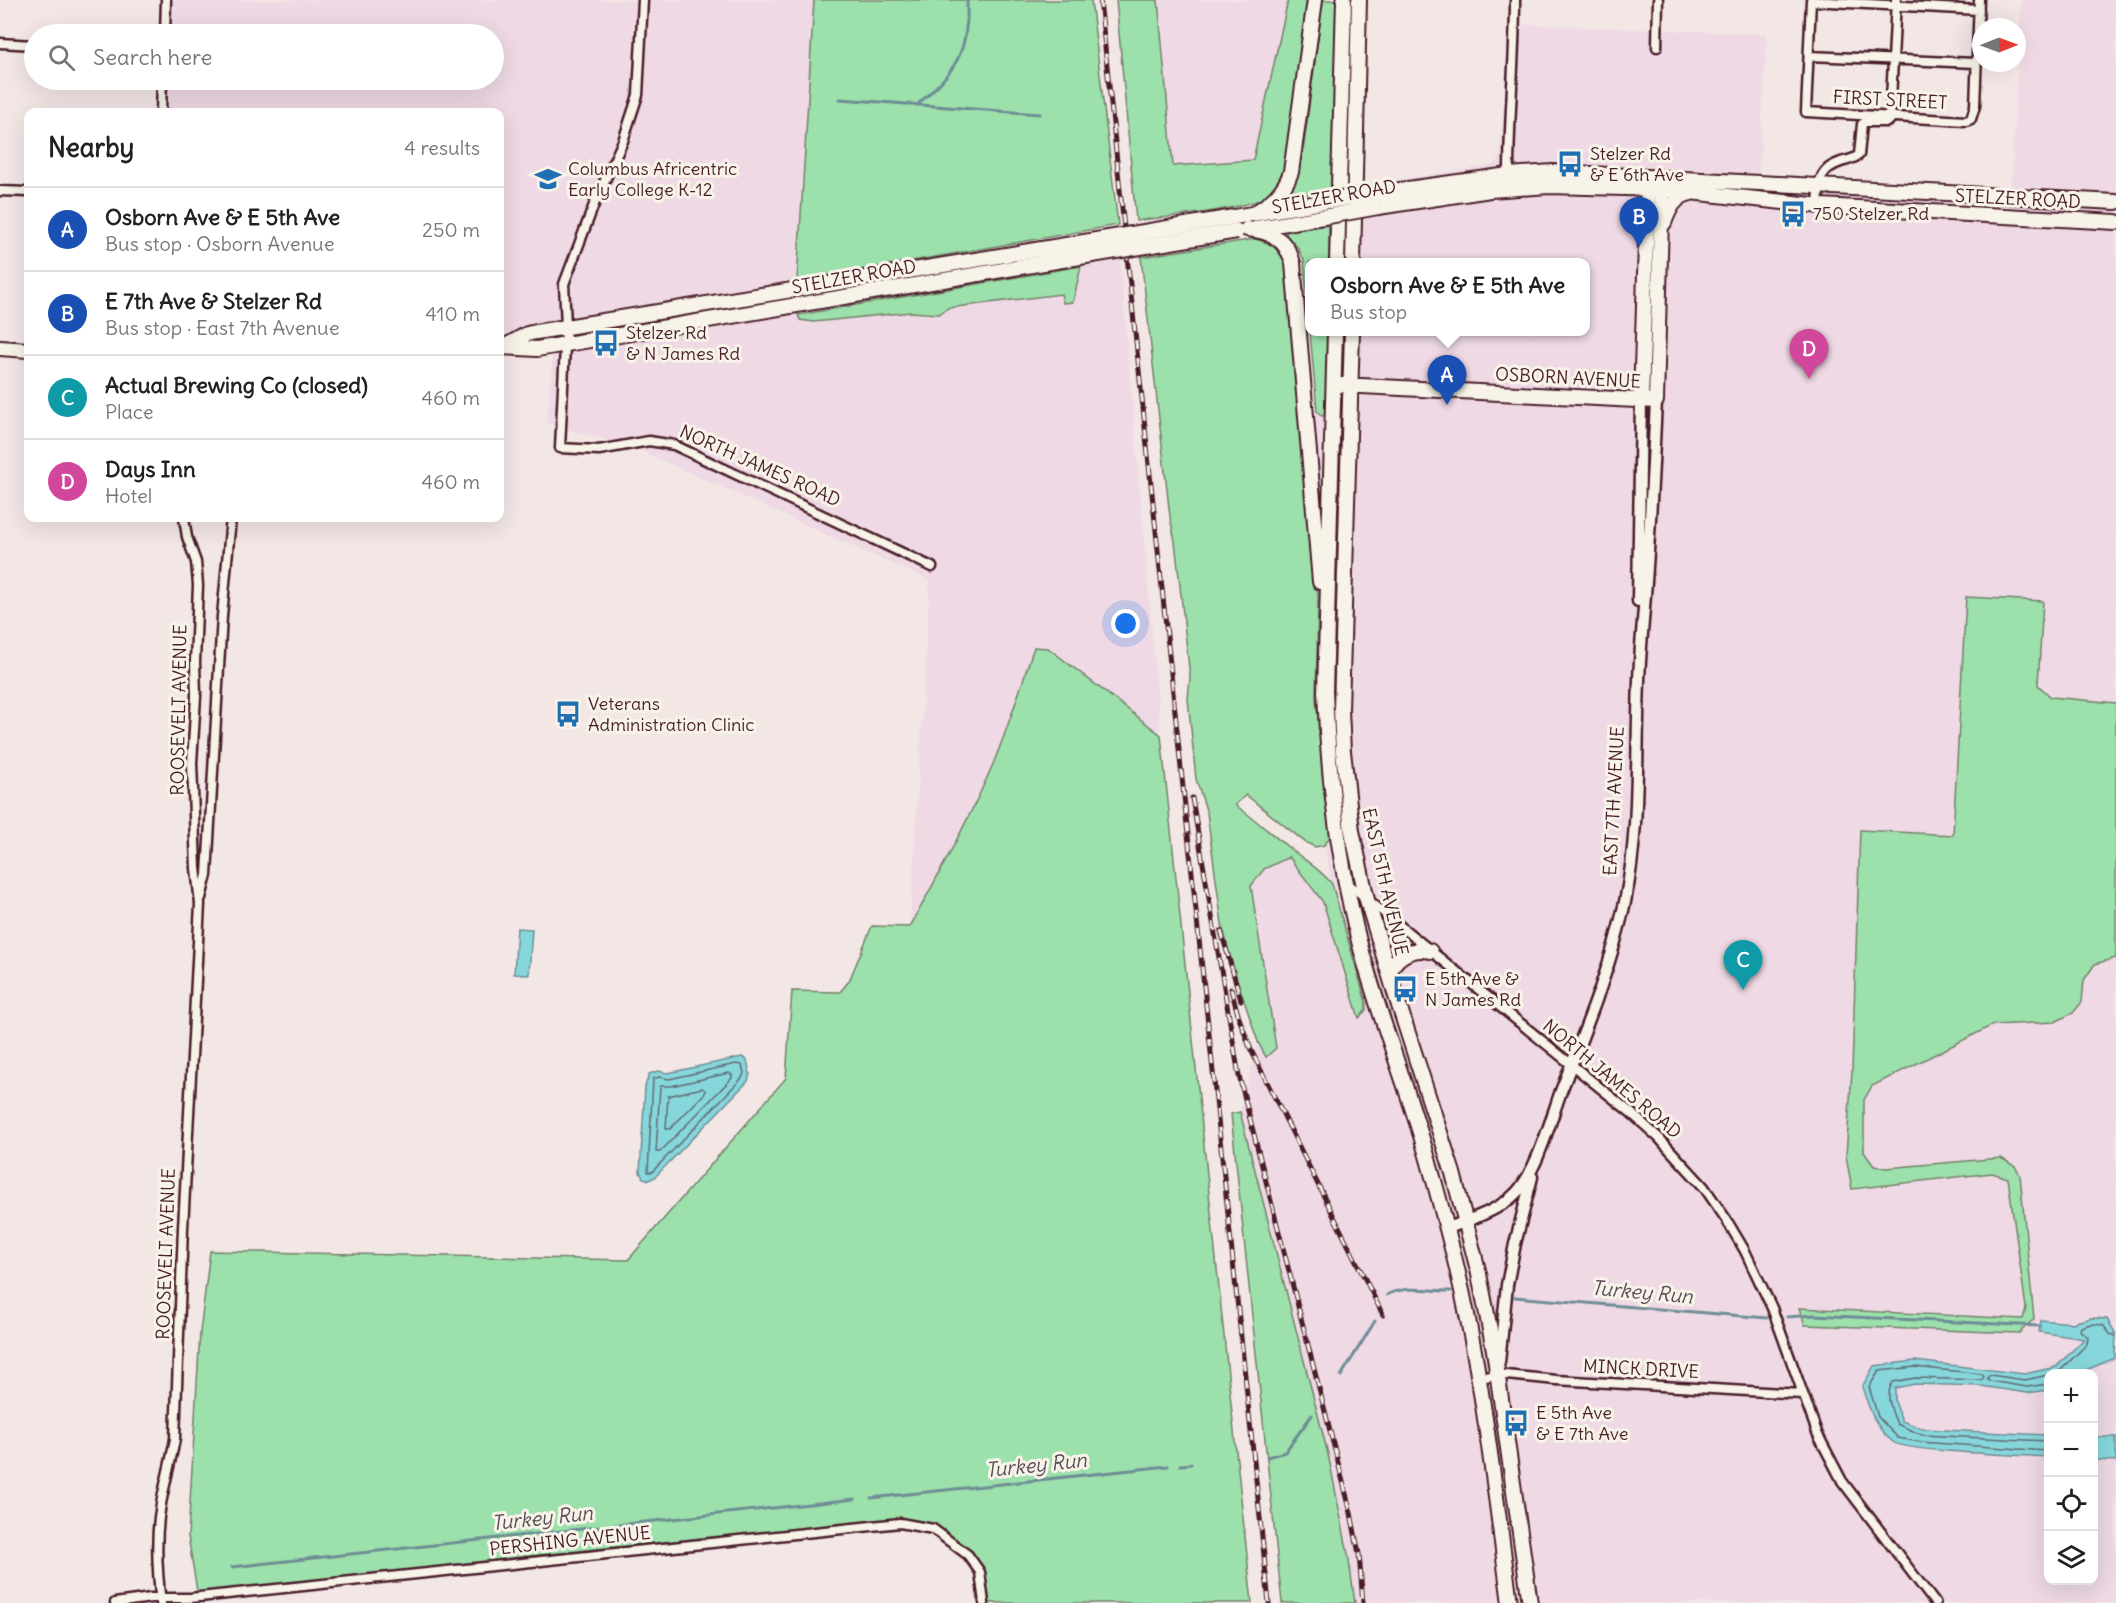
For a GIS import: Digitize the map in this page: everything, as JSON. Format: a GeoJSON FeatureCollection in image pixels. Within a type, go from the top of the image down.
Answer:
{"type":"FeatureCollection","features":[{"type":"Feature","properties":{"kind":"main road"},"geometry":{"type":"LineString","coordinates":[[1253,214],[1275,199],[1290,176],[1315,0]]}},
{"type":"Feature","properties":{"kind":"main road"},"geometry":{"type":"LineString","coordinates":[[1337,258],[1344,0]]}},
{"type":"Feature","properties":{"kind":"main road"},"geometry":{"type":"LineString","coordinates":[[1353,258],[1359,0]]}},
{"type":"Feature","properties":{"kind":"main road","name":"STELZER ROAD"},"geometry":{"type":"LineString","coordinates":[[566,326],[1054,247],[1329,216],[1379,200],[1509,175],[1553,172],[1662,183],[1820,185],[2116,202]]}},
{"type":"Feature","properties":{"kind":"main road","name":"STELZER ROAD"},"geometry":{"type":"LineString","coordinates":[[564,344],[1056,261],[1239,226],[1253,214],[1329,201],[1379,200],[1509,188],[1648,182]]}},
{"type":"Feature","properties":{"kind":"main road","name":"EAST 7TH AVENUE"},"geometry":{"type":"LineString","coordinates":[[1648,182],[1648,400]]}},
{"type":"Feature","properties":{"kind":"main road","name":"STELZER ROAD"},"geometry":{"type":"LineString","coordinates":[[1662,183],[1698,192],[1818,206],[2116,222]]}},
{"type":"Feature","properties":{"kind":"main road","name":"EAST 7TH AVENUE"},"geometry":{"type":"LineString","coordinates":[[1648,400],[1660,249],[1662,183]]}},
{"type":"Feature","properties":{"kind":"main road"},"geometry":{"type":"LineString","coordinates":[[1660,249],[1664,222],[1673,203],[1683,195],[1698,192]]}},
{"type":"Feature","properties":{"kind":"main road"},"geometry":{"type":"LineString","coordinates":[[1239,226],[1272,234],[1285,247],[1293,263],[1318,548],[1325,677]]}},
{"type":"Feature","properties":{"kind":"main road"},"geometry":{"type":"LineString","coordinates":[[504,346],[528,334],[566,326]]}},
{"type":"Feature","properties":{"kind":"main road","name":"EAST 5TH AVENUE"},"geometry":{"type":"LineString","coordinates":[[1335,336],[1325,677],[1326,732],[1334,816],[1356,931],[1422,1139],[1463,1292],[1479,1379],[1510,1603]]}},
{"type":"Feature","properties":{"kind":"main road","name":"EAST 5TH AVENUE"},"geometry":{"type":"LineString","coordinates":[[1352,336],[1341,710],[1352,831],[1367,900],[1466,1220],[1487,1315],[1497,1374],[1530,1603]]}},
{"type":"Feature","properties":{"kind":"main road"},"geometry":{"type":"LineString","coordinates":[[504,347],[526,350],[564,344]]}},
{"type":"Feature","properties":{"kind":"main road"},"geometry":{"type":"LineString","coordinates":[[0,348],[24,350]]}},
{"type":"Feature","properties":{"kind":"main road","name":"OSBORN AVENUE"},"geometry":{"type":"LineString","coordinates":[[1334,385],[1648,400]]}},
{"type":"Feature","properties":{"kind":"main road"},"geometry":{"type":"LineString","coordinates":[[1390,976],[1392,965],[1403,956],[1413,950],[1430,951]]}},
{"type":"Feature","properties":{"kind":"street"},"geometry":{"type":"LineString","coordinates":[[165,24],[166,0]]}},
{"type":"Feature","properties":{"kind":"street","name":"NORTH JAMES ROAD"},"geometry":{"type":"LineString","coordinates":[[643,0],[638,96],[623,141],[595,202],[564,284],[566,326],[560,448],[600,450],[649,441],[674,445],[932,567]]}},
{"type":"Feature","properties":{"kind":"street"},"geometry":{"type":"LineString","coordinates":[[1509,175],[1509,116],[1515,45],[1515,0]]}},
{"type":"Feature","properties":{"kind":"street"},"geometry":{"type":"LineString","coordinates":[[1657,47],[1658,0]]}},
{"type":"Feature","properties":{"kind":"street"},"geometry":{"type":"LineString","coordinates":[[1979,0],[1979,18]]}},
{"type":"Feature","properties":{"kind":"street"},"geometry":{"type":"LineString","coordinates":[[1972,63],[1809,56],[1811,1],[1896,3],[1979,10]]}},
{"type":"Feature","properties":{"kind":"street"},"geometry":{"type":"LineString","coordinates":[[1818,206],[1824,172],[1832,166],[1859,155],[1862,124],[1887,122],[1890,116],[1896,3]]}},
{"type":"Feature","properties":{"kind":"street"},"geometry":{"type":"LineString","coordinates":[[0,43],[24,44]]}},
{"type":"Feature","properties":{"kind":"street","name":"FIRST STREET"},"geometry":{"type":"LineString","coordinates":[[1809,56],[1806,112],[1966,121],[1971,119],[1974,106],[1976,72]]}},
{"type":"Feature","properties":{"kind":"street"},"geometry":{"type":"LineString","coordinates":[[161,108],[162,90]]}},
{"type":"Feature","properties":{"kind":"street"},"geometry":{"type":"LineString","coordinates":[[0,191],[24,192]]}},
{"type":"Feature","properties":{"kind":"street","name":"EAST 7TH AVENUE"},"geometry":{"type":"LineString","coordinates":[[1447,1229],[1492,1209],[1513,1196],[1524,1182],[1537,1156],[1612,951],[1629,878],[1635,815],[1640,650],[1638,614],[1648,400]]}},
{"type":"Feature","properties":{"kind":"street","name":"ROOSEVELT AVENUE"},"geometry":{"type":"LineString","coordinates":[[161,1600],[157,1537],[161,1504],[175,1439],[183,1228],[200,904],[196,868],[192,763],[198,585],[196,562],[187,537],[185,522]]}},
{"type":"Feature","properties":{"kind":"street","name":"ROOSEVELT AVENUE"},"geometry":{"type":"LineString","coordinates":[[200,904],[207,875],[222,616],[231,522]]}},
{"type":"Feature","properties":{"kind":"street","name":"NORTH JAMES ROAD"},"geometry":{"type":"LineString","coordinates":[[1345,882],[1630,1112],[1659,1138],[1704,1187],[1745,1251],[1772,1308],[1818,1435],[1842,1481],[1935,1603]]}},
{"type":"Feature","properties":{"kind":"street","name":"EAST 7TH AVENUE"},"geometry":{"type":"LineString","coordinates":[[1497,1374],[1507,1285],[1537,1156]]}},
{"type":"Feature","properties":{"kind":"street","name":"MINCK DRIVE"},"geometry":{"type":"LineString","coordinates":[[1479,1379],[1497,1374],[1556,1380],[1803,1394]]}},
{"type":"Feature","properties":{"kind":"street","name":"PERSHING AVENUE"},"geometry":{"type":"LineString","coordinates":[[115,1603],[190,1598],[900,1522],[933,1529],[968,1555],[980,1572],[984,1603]]}},
{"type":"Feature","properties":{"kind":"shaded area"},"geometry":{"type":"Polygon","coordinates":[[[173,0],[814,0],[797,273],[800,320],[911,312],[939,314],[947,308],[1062,294],[1072,302],[1081,266],[1120,260],[1161,735],[1049,648],[1006,732],[970,815],[910,927],[930,581],[639,450],[547,423],[557,323],[553,326],[504,333],[504,108],[168,108],[169,90],[504,90],[504,24],[172,24],[173,0]]]}},
{"type":"Feature","properties":{"kind":"shaded area"},"geometry":{"type":"Polygon","coordinates":[[[1158,0],[1288,0],[1254,160],[1173,166],[1158,0]]]}},
{"type":"Feature","properties":{"kind":"shaded area"},"geometry":{"type":"Polygon","coordinates":[[[2021,0],[2116,0],[2116,1603],[1355,1603],[1348,1554],[1328,1454],[1240,1112],[1258,1042],[1266,1056],[1276,1048],[1251,886],[1264,869],[1290,856],[1323,902],[1359,1018],[1366,1010],[1366,1002],[1332,884],[1324,845],[1331,835],[1316,699],[1318,599],[1304,415],[1317,411],[1322,416],[1327,413],[1328,336],[1590,336],[1590,258],[1329,258],[1329,225],[1363,185],[1494,165],[1500,158],[1509,24],[1767,34],[1758,190],[2010,207],[2017,72],[2026,72],[2026,18],[2020,18],[2021,0]]]}},
{"type":"Feature","properties":{"kind":"green space"},"geometry":{"type":"Polygon","coordinates":[[[814,0],[1091,0],[1118,225],[797,281],[814,0]]]}},
{"type":"Feature","properties":{"kind":"green space"},"geometry":{"type":"Polygon","coordinates":[[[1116,0],[1158,0],[1173,166],[1253,160],[1288,0],[1309,0],[1286,163],[1277,184],[1268,195],[1225,209],[1136,221],[1116,0]]]}},
{"type":"Feature","properties":{"kind":"green space"},"geometry":{"type":"Polygon","coordinates":[[[1323,0],[1336,0],[1332,190],[1293,196],[1290,193],[1297,177],[1303,152],[1323,0]]]}},
{"type":"Feature","properties":{"kind":"green space"},"geometry":{"type":"Polygon","coordinates":[[[1329,225],[1329,258],[1305,258],[1305,272],[1304,260],[1298,248],[1286,235],[1287,231],[1329,225]]]}},
{"type":"Feature","properties":{"kind":"green space"},"geometry":{"type":"Polygon","coordinates":[[[1255,239],[1275,248],[1286,266],[1316,553],[1318,599],[1316,699],[1331,835],[1324,845],[1315,847],[1305,842],[1246,795],[1235,805],[1317,869],[1332,884],[1366,1002],[1366,1010],[1359,1018],[1323,902],[1289,857],[1264,869],[1251,886],[1276,1048],[1266,1057],[1258,1042],[1231,962],[1222,924],[1207,813],[1196,779],[1188,699],[1190,677],[1141,257],[1255,239]]]}},
{"type":"Feature","properties":{"kind":"green space"},"geometry":{"type":"Polygon","coordinates":[[[1081,266],[1073,302],[1063,303],[1061,294],[948,308],[939,314],[911,312],[814,322],[800,320],[798,315],[1081,266]]]}},
{"type":"Feature","properties":{"kind":"green space"},"geometry":{"type":"Polygon","coordinates":[[[1310,336],[1328,336],[1327,413],[1322,416],[1317,411],[1310,336]]]}},
{"type":"Feature","properties":{"kind":"green space"},"geometry":{"type":"Polygon","coordinates":[[[1966,597],[2043,601],[2038,685],[2051,697],[2116,703],[2116,958],[2095,964],[2084,980],[2082,1002],[2073,1013],[2055,1022],[1993,1025],[1872,1086],[1864,1100],[1864,1152],[1874,1166],[1886,1168],[2001,1158],[2015,1166],[2020,1175],[2034,1319],[2019,1333],[1805,1325],[1799,1308],[2023,1319],[2026,1308],[2008,1178],[1992,1173],[1852,1189],[1846,1156],[1852,1071],[1860,830],[1953,835],[1966,597]]]}},
{"type":"Feature","properties":{"kind":"green space"},"geometry":{"type":"Polygon","coordinates":[[[1034,647],[1048,648],[1161,735],[1252,1603],[984,1603],[980,1572],[945,1537],[912,1523],[198,1597],[188,1536],[200,1332],[210,1251],[628,1260],[786,1078],[792,991],[840,992],[849,981],[872,926],[910,927],[984,785],[1010,721],[1034,647]]]}},
{"type":"Feature","properties":{"kind":"green space"},"geometry":{"type":"Polygon","coordinates":[[[1240,1112],[1328,1454],[1348,1554],[1355,1603],[1282,1603],[1231,1114],[1240,1112]]]}},
{"type":"Feature","properties":{"kind":"water"},"geometry":{"type":"Polygon","coordinates":[[[517,928],[532,929],[529,975],[514,974],[517,928]]]}},
{"type":"Feature","properties":{"kind":"water"},"geometry":{"type":"Polygon","coordinates":[[[742,1057],[747,1060],[750,1074],[748,1081],[655,1177],[649,1180],[643,1178],[640,1172],[645,1087],[649,1074],[658,1071],[668,1073],[742,1057]]]}},
{"type":"Feature","properties":{"kind":"water"},"geometry":{"type":"Polygon","coordinates":[[[2091,1318],[2107,1319],[2116,1334],[2115,1358],[2089,1369],[2047,1369],[2056,1367],[2084,1339],[2039,1332],[2041,1320],[2072,1323],[2091,1318]]]}},
{"type":"Feature","properties":{"kind":"water"},"geometry":{"type":"Polygon","coordinates":[[[1915,1361],[2025,1374],[2044,1370],[2044,1391],[2027,1393],[1981,1386],[1915,1384],[1895,1388],[1895,1401],[1902,1421],[1923,1429],[2044,1435],[2044,1457],[1942,1451],[1893,1442],[1877,1424],[1862,1387],[1874,1366],[1915,1361]]]}},
{"type":"Feature","properties":{"kind":"water"},"geometry":{"type":"Polygon","coordinates":[[[2098,1437],[2116,1437],[2116,1461],[2098,1460],[2098,1437]]]}},
{"type":"Feature","properties":{"kind":"waterway"},"geometry":{"type":"LineString","coordinates":[[918,104],[942,81],[958,59],[966,34],[967,0]]}},
{"type":"Feature","properties":{"kind":"waterway"},"geometry":{"type":"LineString","coordinates":[[840,99],[1040,114]]}},
{"type":"Feature","properties":{"kind":"waterway","name":"Turkey Run"},"geometry":{"type":"LineString","coordinates":[[1387,1295],[1410,1289],[1451,1291]]}},
{"type":"Feature","properties":{"kind":"waterway","name":"Turkey Run"},"geometry":{"type":"LineString","coordinates":[[1515,1297],[1767,1318]]}},
{"type":"Feature","properties":{"kind":"waterway","name":"Turkey Run"},"geometry":{"type":"LineString","coordinates":[[1787,1317],[1813,1315],[2039,1326]]}},
{"type":"Feature","properties":{"kind":"waterway","name":"Turkey Run"},"geometry":{"type":"LineString","coordinates":[[1341,1376],[1375,1321]]}},
{"type":"Feature","properties":{"kind":"waterway","name":"Turkey Run"},"geometry":{"type":"LineString","coordinates":[[1267,1457],[1285,1452],[1312,1415]]}},
{"type":"Feature","properties":{"kind":"waterway","name":"Turkey Run"},"geometry":{"type":"LineString","coordinates":[[1180,1465],[1191,1464]]}},
{"type":"Feature","properties":{"kind":"waterway","name":"Turkey Run"},"geometry":{"type":"LineString","coordinates":[[871,1498],[1168,1466]]}},
{"type":"Feature","properties":{"kind":"waterway","name":"Turkey Run"},"geometry":{"type":"LineString","coordinates":[[232,1567],[855,1499]]}},
{"type":"Feature","properties":{"kind":"railway"},"geometry":{"type":"LineString","coordinates":[[1100,0],[1269,1603]]}},
{"type":"Feature","properties":{"kind":"railway"},"geometry":{"type":"LineString","coordinates":[[1192,798],[1239,1076],[1351,1513],[1359,1554],[1363,1603]]}},
{"type":"Feature","properties":{"kind":"railway"},"geometry":{"type":"LineString","coordinates":[[1221,931],[1241,1000]]}},
{"type":"Feature","properties":{"kind":"railway"},"geometry":{"type":"LineString","coordinates":[[1231,989],[1251,1050],[1383,1315]]}},
{"type":"Feature","properties":{"kind":"place","name":"Stelzer Rd & E 6th Ave"},"geometry":{"type":"Point","coordinates":[1570,164]}},
{"type":"Feature","properties":{"kind":"place","name":"Columbus Africentric Early College K-12"},"geometry":{"type":"Point","coordinates":[548,179]}},
{"type":"Feature","properties":{"kind":"place","name":"750 Stelzer Rd"},"geometry":{"type":"Point","coordinates":[1793,214]}},
{"type":"Feature","properties":{"kind":"place","name":"E 7th Ave & Stelzer Rd"},"geometry":{"type":"Point","coordinates":[1639,247]}},
{"type":"Feature","properties":{"kind":"place","name":"Stelzer Rd & N James Rd"},"geometry":{"type":"Point","coordinates":[606,343]}},
{"type":"Feature","properties":{"kind":"place","name":"Days Inn"},"geometry":{"type":"Point","coordinates":[1809,379]}},
{"type":"Feature","properties":{"kind":"place","name":"Osborn Ave & E 5th Ave"},"geometry":{"type":"Point","coordinates":[1447,405]}},
{"type":"Feature","properties":{"kind":"place","name":"Veterans Administration Clinic"},"geometry":{"type":"Point","coordinates":[568,714]}},
{"type":"Feature","properties":{"kind":"place","name":"E 5th Ave & N James Rd"},"geometry":{"type":"Point","coordinates":[1405,989]}},
{"type":"Feature","properties":{"kind":"place","name":"Actual Brewing Co (closed)"},"geometry":{"type":"Point","coordinates":[1743,990]}},
{"type":"Feature","properties":{"kind":"place","name":"E 5th Ave & E 7th Ave"},"geometry":{"type":"Point","coordinates":[1516,1423]}}]}
